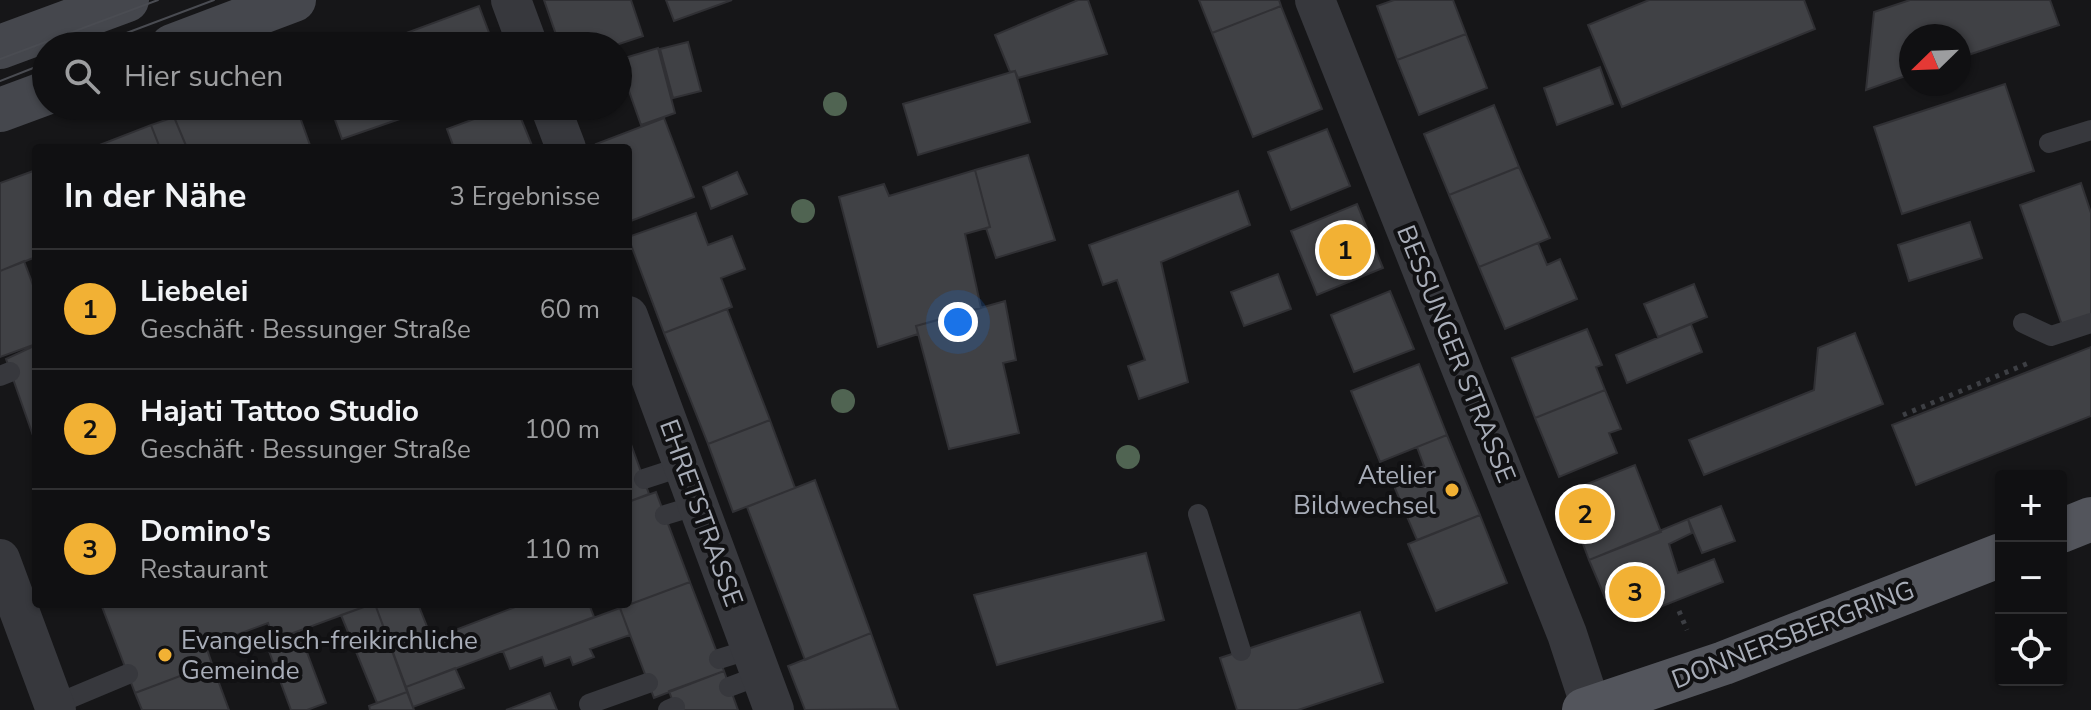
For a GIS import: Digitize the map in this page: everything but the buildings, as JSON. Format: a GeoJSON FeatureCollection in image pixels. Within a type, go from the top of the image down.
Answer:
{"type":"FeatureCollection","features":[{"type":"Feature","properties":{"kind":"main road"},"geometry":{"type":"LineString","coordinates":[[41,32],[127,0]]}},
{"type":"Feature","properties":{"kind":"main road"},"geometry":{"type":"LineString","coordinates":[[209,32],[294,0]]}},
{"type":"Feature","properties":{"kind":"main road"},"geometry":{"type":"LineString","coordinates":[[0,47],[32,35]]}},
{"type":"Feature","properties":{"kind":"main road"},"geometry":{"type":"LineString","coordinates":[[0,110],[32,98]]}},
{"type":"Feature","properties":{"kind":"main road"},"geometry":{"type":"LineString","coordinates":[[2067,529],[2091,519]]}},
{"type":"Feature","properties":{"kind":"main road","name":"DONNERSBERGRING"},"geometry":{"type":"LineString","coordinates":[[1589,709],[1724,663],[1995,557]]}},
{"type":"Feature","properties":{"kind":"street"},"geometry":{"type":"LineString","coordinates":[[511,0],[523,32]]}},
{"type":"Feature","properties":{"kind":"street","name":"BESSUNGER STRASSE"},"geometry":{"type":"LineString","coordinates":[[1315,0],[1557,610],[1589,709]]}},
{"type":"Feature","properties":{"kind":"street"},"geometry":{"type":"LineString","coordinates":[[555,120],[564,144]]}},
{"type":"Feature","properties":{"kind":"street","name":"EHRETSTRASSE"},"geometry":{"type":"LineString","coordinates":[[632,327],[684,466],[682,510],[747,676]]}},
{"type":"Feature","properties":{"kind":"street"},"geometry":{"type":"LineString","coordinates":[[0,559],[55,707]]}},
{"type":"Feature","properties":{"kind":"lane"},"geometry":{"type":"LineString","coordinates":[[2049,143],[2091,130]]}},
{"type":"Feature","properties":{"kind":"lane"},"geometry":{"type":"LineString","coordinates":[[2023,323],[2051,336],[2091,323]]}},
{"type":"Feature","properties":{"kind":"lane"},"geometry":{"type":"LineString","coordinates":[[644,479],[684,466]]}},
{"type":"Feature","properties":{"kind":"lane"},"geometry":{"type":"LineString","coordinates":[[1198,514],[1241,651]]}},
{"type":"Feature","properties":{"kind":"lane"},"geometry":{"type":"LineString","coordinates":[[55,707],[128,674]]}},
{"type":"Feature","properties":{"kind":"lane"},"geometry":{"type":"LineString","coordinates":[[589,704],[648,683]]}},
{"type":"Feature","properties":{"kind":"path"},"geometry":{"type":"LineString","coordinates":[[1903,415],[2033,361]]}},
{"type":"Feature","properties":{"kind":"path"},"geometry":{"type":"LineString","coordinates":[[1679,611],[1683,619]]}},
{"type":"Feature","properties":{"kind":"tram line"},"geometry":{"type":"LineString","coordinates":[[72,32],[158,0]]}},
{"type":"Feature","properties":{"kind":"tram line"},"geometry":{"type":"LineString","coordinates":[[129,32],[214,0]]}},
{"type":"Feature","properties":{"kind":"tram line"},"geometry":{"type":"LineString","coordinates":[[0,59],[32,47]]}},
{"type":"Feature","properties":{"kind":"tram line"},"geometry":{"type":"LineString","coordinates":[[0,81],[32,68]]}},
{"type":"Feature","properties":{"kind":"place","name":"Liebelei"},"geometry":{"type":"Point","coordinates":[1345,250]}},
{"type":"Feature","properties":{"kind":"place","name":"Atelier Bildwechsel"},"geometry":{"type":"Point","coordinates":[1452,490]}},
{"type":"Feature","properties":{"kind":"place","name":"Hajati Tattoo Studio"},"geometry":{"type":"Point","coordinates":[1585,514]}},
{"type":"Feature","properties":{"kind":"place","name":"Domino's"},"geometry":{"type":"Point","coordinates":[1635,592]}},
{"type":"Feature","properties":{"kind":"place","name":"Evangelisch-freikirchliche Gemeinde"},"geometry":{"type":"Point","coordinates":[165,655]}}]}
